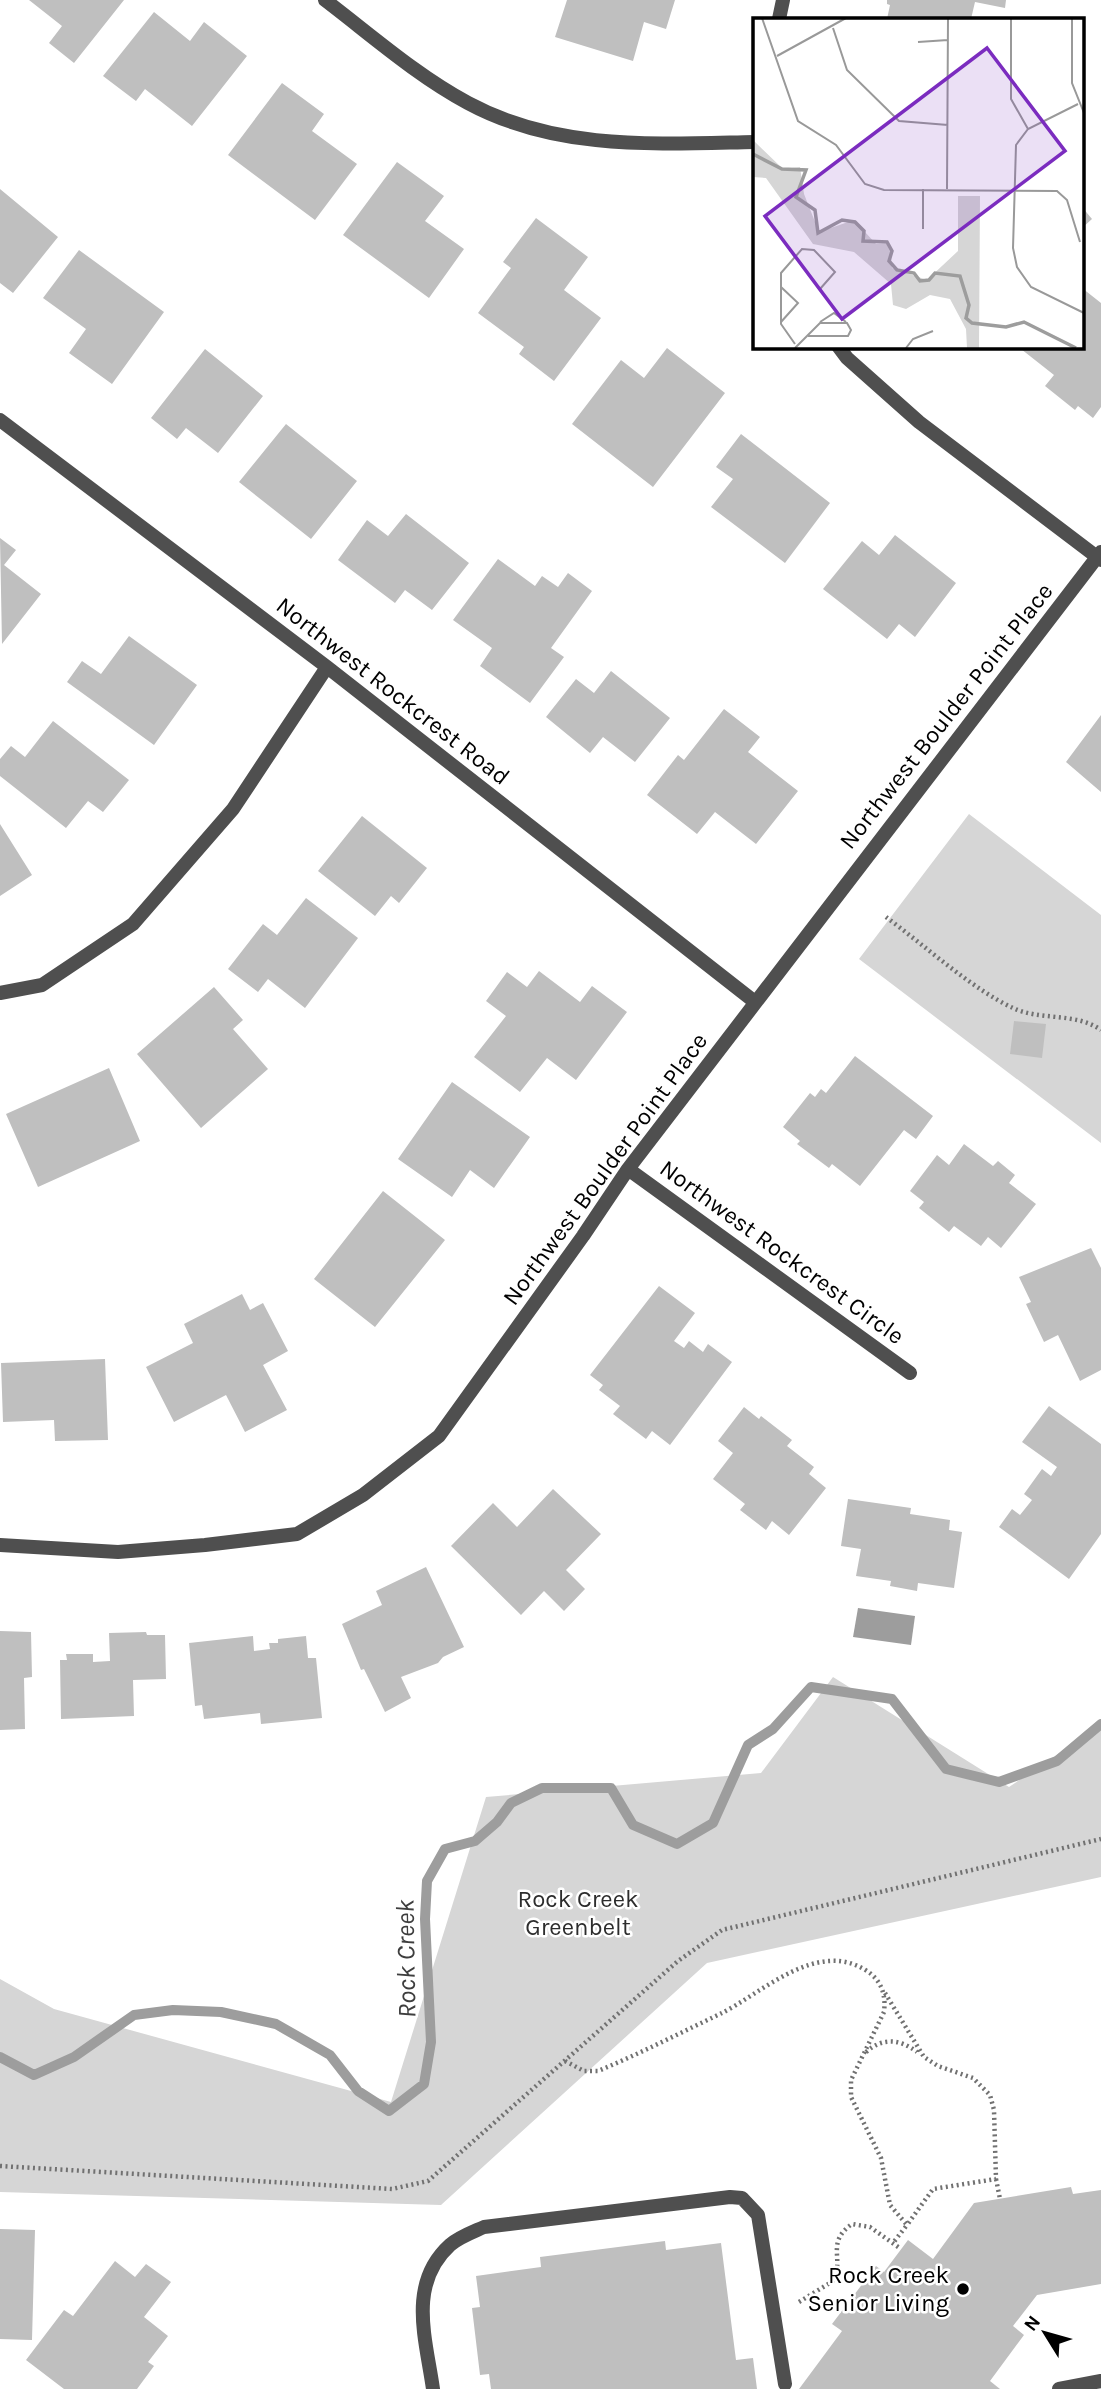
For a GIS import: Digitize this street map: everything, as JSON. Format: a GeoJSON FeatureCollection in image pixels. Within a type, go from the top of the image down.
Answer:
{"type":"FeatureCollection","features":[{"type":"Feature","properties":{"kind":"street"},"geometry":{"type":"LineString","coordinates":[[325,0],[421,73],[459,97],[524,127],[581,140],[632,144],[753,142]]}},
{"type":"Feature","properties":{"kind":"street"},"geometry":{"type":"LineString","coordinates":[[779,18],[783,0]]}},
{"type":"Feature","properties":{"kind":"street"},"geometry":{"type":"LineString","coordinates":[[840,348],[847,358],[919,422],[1100,556]]}},
{"type":"Feature","properties":{"kind":"street","name":"Northwest Rockcrest Road"},"geometry":{"type":"LineString","coordinates":[[0,420],[327,667],[755,1002]]}},
{"type":"Feature","properties":{"kind":"street","name":"Northwest Boulder Point Place"},"geometry":{"type":"LineString","coordinates":[[0,1545],[118,1552],[297,1534],[363,1495],[439,1436],[628,1169],[1100,556]]}},
{"type":"Feature","properties":{"kind":"street"},"geometry":{"type":"LineString","coordinates":[[0,993],[42,985],[133,924],[233,809],[327,667]]}},
{"type":"Feature","properties":{"kind":"street","name":"Northwest Rockcrest Circle"},"geometry":{"type":"LineString","coordinates":[[628,1169],[910,1373]]}},
{"type":"Feature","properties":{"kind":"street"},"geometry":{"type":"LineString","coordinates":[[433,2389],[421,2302],[435,2263],[451,2244],[484,2227],[742,2198],[758,2216],[785,2385]]}},
{"type":"Feature","properties":{"kind":"street"},"geometry":{"type":"LineString","coordinates":[[1059,2389],[1101,2381]]}},
{"type":"Feature","properties":{"kind":"path"},"geometry":{"type":"LineString","coordinates":[[886,917],[982,990],[1014,1009],[1082,1022],[1101,1030]]}},
{"type":"Feature","properties":{"kind":"path"},"geometry":{"type":"LineString","coordinates":[[0,2166],[392,2189],[428,2181],[678,1961],[722,1930],[1101,1839]]}},
{"type":"Feature","properties":{"kind":"path"},"geometry":{"type":"LineString","coordinates":[[565,2061],[584,2071],[598,2071],[722,2013],[777,1978],[807,1967],[851,1963],[871,1973],[922,2055]]}},
{"type":"Feature","properties":{"kind":"path"},"geometry":{"type":"LineString","coordinates":[[884,1991],[884,2012],[851,2080],[851,2097],[881,2158],[890,2205],[907,2225]]}},
{"type":"Feature","properties":{"kind":"path"},"geometry":{"type":"LineString","coordinates":[[863,2055],[874,2046],[897,2040],[938,2066],[973,2078],[990,2095],[994,2110],[996,2179],[1000,2199]]}},
{"type":"Feature","properties":{"kind":"path"},"geometry":{"type":"LineString","coordinates":[[893,2243],[933,2189],[996,2179]]}},
{"type":"Feature","properties":{"kind":"path"},"geometry":{"type":"LineString","coordinates":[[776,2320],[833,2281],[838,2266],[836,2245],[839,2236],[852,2224],[870,2227],[901,2249]]}},
{"type":"Feature","properties":{"kind":"green space"},"geometry":{"type":"Polygon","coordinates":[[[969,814],[1101,915],[1101,1143],[859,959],[969,814]]]}},
{"type":"Feature","properties":{"kind":"green space","name":"Rock Creek Greenbelt"},"geometry":{"type":"Polygon","coordinates":[[[833,1677],[1009,1787],[1101,1725],[1101,1877],[707,1963],[441,2205],[0,2192],[0,1979],[54,2009],[391,2102],[486,1797],[761,1773],[833,1677]]]}},
{"type":"Feature","properties":{"kind":"shaded area"},"geometry":{"type":"Polygon","coordinates":[[[858,1608],[915,1616],[911,1645],[853,1637],[858,1608]]]}},
{"type":"Feature","properties":{"kind":"building"},"geometry":{"type":"Polygon","coordinates":[[[29,0],[124,0],[74,63],[49,43],[62,26],[29,0]]]}},
{"type":"Feature","properties":{"kind":"building"},"geometry":{"type":"Polygon","coordinates":[[[567,0],[675,0],[666,29],[644,22],[633,61],[555,37],[567,0]]]}},
{"type":"Feature","properties":{"kind":"building"},"geometry":{"type":"Polygon","coordinates":[[[887,0],[1006,0],[1005,8],[975,2],[971,18],[887,18],[890,5],[887,0]]]}},
{"type":"Feature","properties":{"kind":"building"},"geometry":{"type":"Polygon","coordinates":[[[154,12],[190,41],[204,22],[247,56],[192,126],[145,89],[136,101],[103,76],[154,12]]]}},
{"type":"Feature","properties":{"kind":"building"},"geometry":{"type":"Polygon","coordinates":[[[282,83],[324,114],[312,131],[357,164],[315,220],[228,155],[282,83]]]}},
{"type":"Feature","properties":{"kind":"building"},"geometry":{"type":"Polygon","coordinates":[[[397,162],[444,196],[425,221],[464,249],[429,298],[343,235],[397,162]]]}},
{"type":"Feature","properties":{"kind":"building"},"geometry":{"type":"Polygon","coordinates":[[[0,189],[58,237],[13,293],[0,283],[0,189]]]}},
{"type":"Feature","properties":{"kind":"building"},"geometry":{"type":"Polygon","coordinates":[[[1084,209],[1092,219],[1084,226],[1084,209]]]}},
{"type":"Feature","properties":{"kind":"building"},"geometry":{"type":"Polygon","coordinates":[[[536,218],[588,257],[564,290],[601,318],[554,381],[519,354],[524,347],[478,313],[511,268],[503,262],[536,218]]]}},
{"type":"Feature","properties":{"kind":"building"},"geometry":{"type":"Polygon","coordinates":[[[79,250],[164,312],[112,384],[69,353],[86,329],[43,298],[79,250]]]}},
{"type":"Feature","properties":{"kind":"building"},"geometry":{"type":"Polygon","coordinates":[[[1084,290],[1101,303],[1101,407],[1093,418],[1078,406],[1075,410],[1045,386],[1054,375],[1021,349],[1084,348],[1084,290]]]}},
{"type":"Feature","properties":{"kind":"building"},"geometry":{"type":"Polygon","coordinates":[[[667,348],[725,393],[653,487],[572,424],[621,360],[644,378],[667,348]]]}},
{"type":"Feature","properties":{"kind":"building"},"geometry":{"type":"Polygon","coordinates":[[[205,349],[263,396],[218,453],[186,428],[177,439],[151,418],[205,349]]]}},
{"type":"Feature","properties":{"kind":"building"},"geometry":{"type":"Polygon","coordinates":[[[286,424],[357,481],[311,539],[239,482],[286,424]]]}},
{"type":"Feature","properties":{"kind":"building"},"geometry":{"type":"Polygon","coordinates":[[[741,434],[830,503],[785,563],[711,507],[733,479],[716,467],[741,434]]]}},
{"type":"Feature","properties":{"kind":"building"},"geometry":{"type":"Polygon","coordinates":[[[406,514],[469,563],[432,610],[405,590],[395,603],[338,560],[367,520],[388,536],[406,514]]]}},
{"type":"Feature","properties":{"kind":"building"},"geometry":{"type":"Polygon","coordinates":[[[895,535],[956,583],[915,637],[899,624],[887,639],[823,589],[862,541],[879,555],[895,535]]]}},
{"type":"Feature","properties":{"kind":"building"},"geometry":{"type":"Polygon","coordinates":[[[0,538],[16,550],[4,565],[41,594],[2,644],[0,538]]]}},
{"type":"Feature","properties":{"kind":"building"},"geometry":{"type":"Polygon","coordinates":[[[498,559],[535,586],[542,576],[558,587],[568,573],[592,591],[551,648],[564,657],[530,703],[480,666],[492,648],[453,620],[498,559]]]}},
{"type":"Feature","properties":{"kind":"building"},"geometry":{"type":"Polygon","coordinates":[[[129,636],[197,685],[154,745],[67,682],[82,661],[101,674],[129,636]]]}},
{"type":"Feature","properties":{"kind":"building"},"geometry":{"type":"Polygon","coordinates":[[[611,671],[670,718],[635,762],[603,737],[590,753],[546,717],[576,679],[594,693],[611,671]]]}},
{"type":"Feature","properties":{"kind":"building"},"geometry":{"type":"Polygon","coordinates":[[[724,709],[760,737],[748,752],[798,791],[756,844],[715,812],[697,834],[647,795],[678,755],[684,760],[724,709]]]}},
{"type":"Feature","properties":{"kind":"building"},"geometry":{"type":"Polygon","coordinates":[[[1101,715],[1101,792],[1066,762],[1101,715]]]}},
{"type":"Feature","properties":{"kind":"building"},"geometry":{"type":"Polygon","coordinates":[[[53,721],[129,780],[103,812],[88,801],[66,828],[0,776],[0,759],[11,746],[25,757],[53,721]]]}},
{"type":"Feature","properties":{"kind":"building"},"geometry":{"type":"Polygon","coordinates":[[[362,816],[427,868],[399,903],[391,896],[375,916],[318,871],[362,816]]]}},
{"type":"Feature","properties":{"kind":"building"},"geometry":{"type":"Polygon","coordinates":[[[0,824],[32,875],[0,896],[0,824]]]}},
{"type":"Feature","properties":{"kind":"building"},"geometry":{"type":"Polygon","coordinates":[[[306,898],[358,938],[305,1008],[268,979],[258,992],[228,969],[263,924],[277,935],[306,898]]]}},
{"type":"Feature","properties":{"kind":"building"},"geometry":{"type":"Polygon","coordinates":[[[539,971],[580,1002],[592,986],[627,1012],[576,1080],[547,1058],[520,1092],[474,1057],[506,1016],[486,1001],[507,972],[527,987],[539,971]]]}},
{"type":"Feature","properties":{"kind":"building"},"geometry":{"type":"Polygon","coordinates":[[[214,987],[243,1020],[233,1029],[268,1069],[201,1128],[137,1054],[214,987]]]}},
{"type":"Feature","properties":{"kind":"building"},"geometry":{"type":"Polygon","coordinates":[[[1014,1021],[1046,1024],[1042,1058],[1010,1054],[1014,1021]]]}},
{"type":"Feature","properties":{"kind":"building"},"geometry":{"type":"Polygon","coordinates":[[[855,1056],[933,1116],[916,1139],[904,1130],[860,1186],[832,1164],[829,1168],[797,1144],[800,1141],[783,1127],[810,1093],[815,1097],[821,1089],[826,1093],[855,1056]]]}},
{"type":"Feature","properties":{"kind":"building"},"geometry":{"type":"Polygon","coordinates":[[[109,1068],[140,1141],[38,1187],[6,1114],[109,1068]]]}},
{"type":"Feature","properties":{"kind":"building"},"geometry":{"type":"Polygon","coordinates":[[[452,1082],[530,1137],[494,1188],[470,1170],[452,1197],[398,1159],[452,1082]]]}},
{"type":"Feature","properties":{"kind":"building"},"geometry":{"type":"Polygon","coordinates":[[[964,1144],[993,1166],[998,1161],[1015,1175],[1009,1183],[1036,1204],[1001,1248],[988,1237],[981,1246],[954,1226],[949,1232],[919,1208],[924,1202],[910,1191],[937,1155],[949,1165],[964,1144]]]}},
{"type":"Feature","properties":{"kind":"building"},"geometry":{"type":"Polygon","coordinates":[[[383,1191],[445,1240],[375,1327],[314,1279],[383,1191]]]}},
{"type":"Feature","properties":{"kind":"building"},"geometry":{"type":"Polygon","coordinates":[[[1091,1248],[1101,1268],[1101,1370],[1080,1381],[1058,1335],[1044,1342],[1026,1304],[1031,1302],[1019,1277],[1091,1248]]]}},
{"type":"Feature","properties":{"kind":"building"},"geometry":{"type":"Polygon","coordinates":[[[659,1286],[695,1313],[674,1341],[684,1348],[689,1341],[703,1352],[708,1344],[732,1362],[670,1445],[652,1431],[646,1439],[613,1414],[620,1406],[599,1390],[603,1385],[590,1375],[659,1286]]]}},
{"type":"Feature","properties":{"kind":"building"},"geometry":{"type":"Polygon","coordinates":[[[242,1294],[250,1310],[263,1303],[288,1351],[263,1365],[287,1410],[245,1432],[226,1395],[174,1422],[146,1367],[193,1343],[184,1324],[242,1294]]]}},
{"type":"Feature","properties":{"kind":"building"},"geometry":{"type":"Polygon","coordinates":[[[105,1359],[108,1440],[55,1441],[54,1420],[3,1422],[1,1363],[105,1359]]]}},
{"type":"Feature","properties":{"kind":"building"},"geometry":{"type":"Polygon","coordinates":[[[1049,1406],[1101,1444],[1101,1534],[1069,1579],[999,1527],[1012,1509],[1020,1515],[1032,1500],[1024,1494],[1042,1469],[1051,1476],[1057,1467],[1022,1442],[1049,1406]]]}},
{"type":"Feature","properties":{"kind":"building"},"geometry":{"type":"Polygon","coordinates":[[[744,1407],[759,1419],[761,1416],[792,1440],[787,1446],[814,1467],[809,1474],[826,1488],[789,1535],[772,1521],[766,1530],[740,1510],[745,1504],[713,1479],[733,1453],[718,1441],[744,1407]]]}},
{"type":"Feature","properties":{"kind":"building"},"geometry":{"type":"Polygon","coordinates":[[[553,1489],[601,1534],[566,1570],[585,1589],[564,1611],[544,1591],[521,1615],[451,1546],[493,1503],[517,1527],[553,1489]]]}},
{"type":"Feature","properties":{"kind":"building"},"geometry":{"type":"Polygon","coordinates":[[[848,1499],[911,1508],[910,1514],[950,1520],[949,1530],[962,1532],[954,1588],[918,1583],[917,1591],[890,1586],[891,1581],[856,1576],[861,1549],[841,1546],[848,1499]]]}},
{"type":"Feature","properties":{"kind":"building"},"geometry":{"type":"Polygon","coordinates":[[[426,1567],[464,1647],[443,1657],[438,1663],[401,1677],[411,1698],[385,1712],[364,1669],[361,1670],[342,1624],[382,1605],[376,1591],[426,1567]]]}},
{"type":"Feature","properties":{"kind":"building"},"geometry":{"type":"Polygon","coordinates":[[[0,1631],[31,1632],[32,1677],[24,1678],[25,1729],[0,1730],[0,1631]]]}},
{"type":"Feature","properties":{"kind":"building"},"geometry":{"type":"Polygon","coordinates":[[[146,1632],[147,1635],[165,1635],[166,1679],[133,1680],[134,1716],[61,1719],[60,1660],[67,1660],[66,1654],[93,1654],[93,1662],[110,1661],[109,1633],[146,1632]]]}},
{"type":"Feature","properties":{"kind":"building"},"geometry":{"type":"Polygon","coordinates":[[[253,1636],[254,1651],[270,1649],[269,1643],[278,1643],[278,1639],[306,1636],[308,1658],[316,1658],[322,1718],[261,1724],[260,1713],[204,1719],[202,1705],[195,1706],[189,1643],[253,1636]]]}},
{"type":"Feature","properties":{"kind":"building","name":"Rock Creek Senior Living"},"geometry":{"type":"Polygon","coordinates":[[[1071,2187],[1073,2194],[1101,2190],[1101,2284],[1037,2295],[1013,2326],[1024,2335],[990,2381],[1000,2389],[799,2389],[842,2331],[832,2324],[876,2266],[884,2272],[908,2240],[933,2259],[974,2203],[1071,2187]]]}},
{"type":"Feature","properties":{"kind":"building"},"geometry":{"type":"Polygon","coordinates":[[[0,2229],[35,2230],[32,2340],[0,2339],[0,2229]]]}},
{"type":"Feature","properties":{"kind":"building","name":"Rock Creek Senior Living"},"geometry":{"type":"Polygon","coordinates":[[[665,2241],[666,2250],[721,2243],[736,2360],[753,2358],[757,2389],[491,2389],[489,2374],[480,2375],[472,2308],[480,2307],[476,2276],[541,2267],[540,2257],[665,2241]]]}},
{"type":"Feature","properties":{"kind":"building"},"geometry":{"type":"Polygon","coordinates":[[[115,2261],[135,2277],[146,2264],[171,2282],[144,2317],[168,2336],[148,2362],[154,2366],[137,2389],[64,2389],[26,2360],[64,2310],[73,2316],[115,2261]]]}},
{"type":"Feature","properties":{"kind":"waterway","name":"Rock Creek"},"geometry":{"type":"LineString","coordinates":[[0,2057],[34,2075],[74,2057],[134,2015],[173,2010],[221,2012],[276,2024],[330,2055],[358,2091],[389,2111],[424,2084],[431,2042],[425,1919],[427,1881],[445,1849],[475,1841],[497,1822],[511,1803],[542,1788],[611,1788],[633,1825],[677,1844],[713,1823],[748,1745],[773,1729],[811,1687],[892,1699],[946,1769],[999,1782],[1057,1761],[1101,1724]]}},
{"type":"Feature","properties":{"kind":"place","name":"Rock Creek Senior Living"},"geometry":{"type":"Point","coordinates":[963,2289]}}]}
